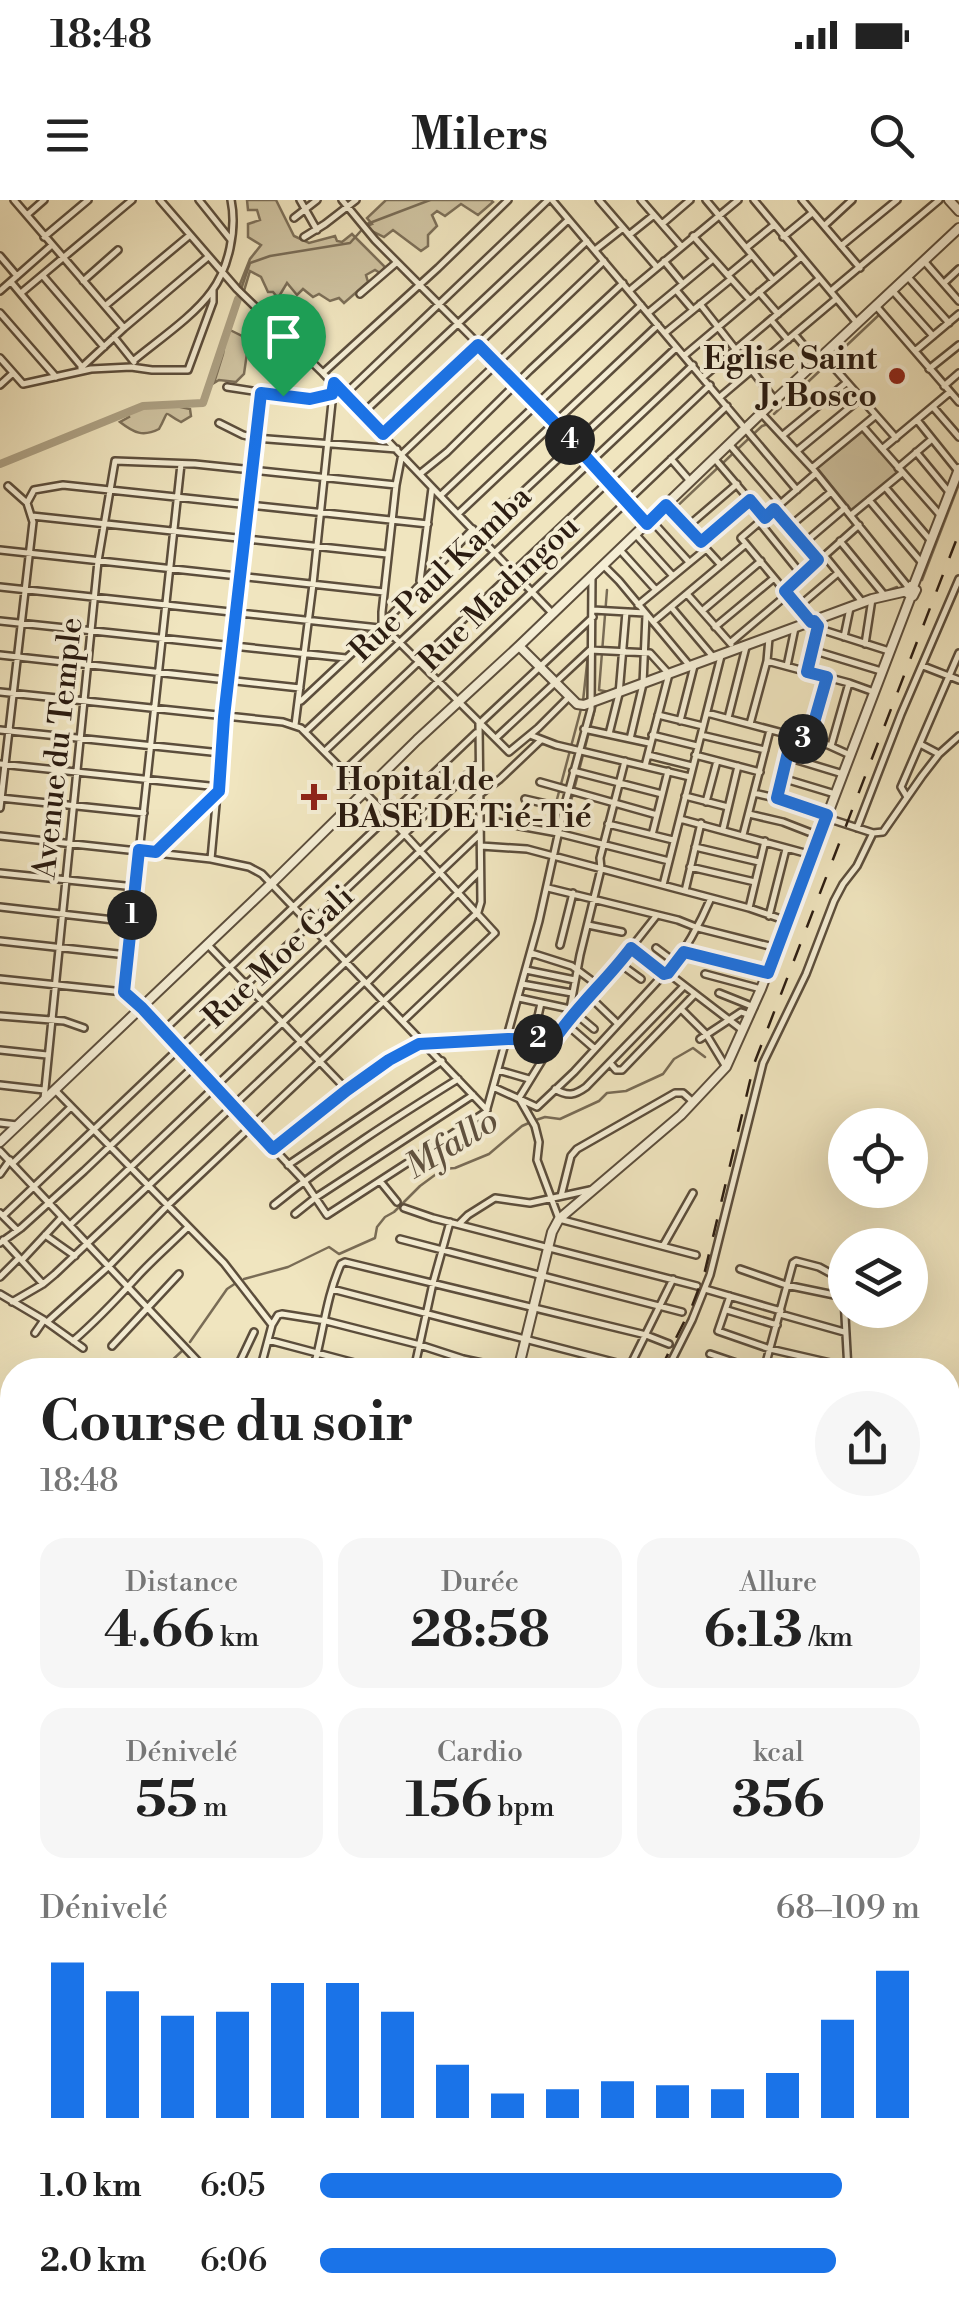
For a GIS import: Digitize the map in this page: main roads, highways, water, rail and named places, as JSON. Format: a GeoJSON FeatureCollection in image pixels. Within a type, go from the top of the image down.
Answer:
{"type":"FeatureCollection","features":[{"type":"Feature","properties":{"kind":"waterway"},"geometry":{"type":"LineString","coordinates":[[241,289],[250,263],[350,243],[367,224],[430,200]]}},
{"type":"Feature","properties":{"kind":"waterway"},"geometry":{"type":"LineString","coordinates":[[0,464],[143,406],[203,403],[238,299]]}},
{"type":"Feature","properties":{"kind":"waterway"},"geometry":{"type":"LineString","coordinates":[[774,414],[881,313]]}},
{"type":"Feature","properties":{"kind":"waterway"},"geometry":{"type":"LineString","coordinates":[[652,530],[768,424]]}},
{"type":"Feature","properties":{"kind":"waterway"},"geometry":{"type":"LineString","coordinates":[[922,580],[959,484]]}},
{"type":"Feature","properties":{"kind":"waterway"},"geometry":{"type":"LineString","coordinates":[[639,507],[649,516]]}},
{"type":"Feature","properties":{"kind":"waterway"},"geometry":{"type":"LineString","coordinates":[[875,595],[897,587]]}},
{"type":"Feature","properties":{"kind":"waterway"},"geometry":{"type":"LineString","coordinates":[[607,590],[599,690],[609,692]]}},
{"type":"Feature","properties":{"kind":"waterway"},"geometry":{"type":"LineString","coordinates":[[583,701],[588,655]]}},
{"type":"Feature","properties":{"kind":"waterway"},"geometry":{"type":"LineString","coordinates":[[569,809],[596,705]]}},
{"type":"Feature","properties":{"kind":"waterway"},"geometry":{"type":"LineString","coordinates":[[556,803],[581,709]]}},
{"type":"Feature","properties":{"kind":"waterway","name":"Mfallo"},"geometry":{"type":"LineString","coordinates":[[536,1120],[560,1119],[599,1101],[607,1093],[626,1091],[663,1074],[674,1059],[693,1048],[705,1057]]}},
{"type":"Feature","properties":{"kind":"waterway","name":"Mfallo"},"geometry":{"type":"LineString","coordinates":[[244,1279],[288,1267],[329,1247],[339,1254],[375,1238],[385,1217],[420,1186],[443,1169],[489,1154],[531,1122]]}},
{"type":"Feature","properties":{"kind":"waterway","name":"Mfallo"},"geometry":{"type":"LineString","coordinates":[[190,1342],[227,1289],[236,1283]]}},
{"type":"Feature","properties":{"kind":"waterway","name":"Mfallo"},"geometry":{"type":"LineString","coordinates":[[174,1358],[183,1350]]}},
{"type":"Feature","properties":{"kind":"railway"},"geometry":{"type":"LineString","coordinates":[[666,1358],[704,1275],[754,1064],[959,533]]}},
{"type":"Feature","properties":{"kind":"place","name":"Eglise Saint J. Bosco"},"geometry":{"type":"Point","coordinates":[897,376]}},
{"type":"Feature","properties":{"kind":"place","name":"Hopital de BASE DE Tié-Tié"},"geometry":{"type":"Point","coordinates":[314,797]}}]}
